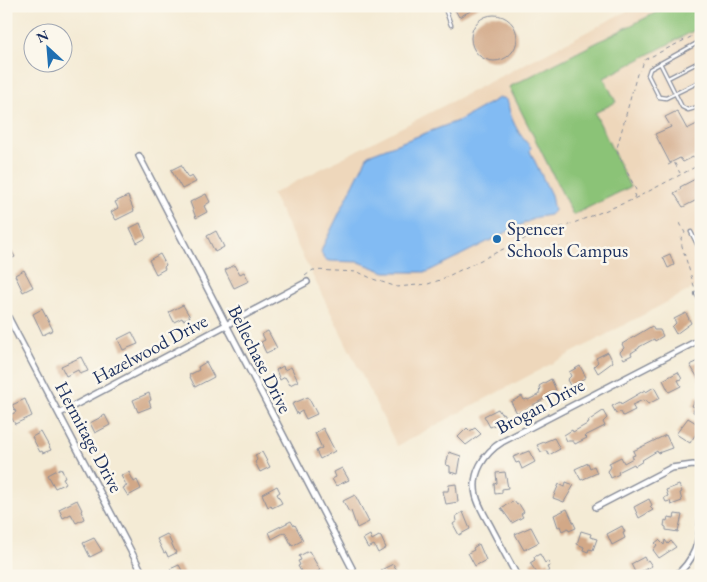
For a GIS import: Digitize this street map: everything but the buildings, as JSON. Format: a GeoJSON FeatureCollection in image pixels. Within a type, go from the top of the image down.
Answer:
{"type":"FeatureCollection","features":[{"type":"Feature","properties":{"kind":"street","name":"Bellechase Drive"},"geometry":{"type":"LineString","coordinates":[[139,156],[356,576]]}},
{"type":"Feature","properties":{"kind":"street","name":"Hazelwood Drive"},"geometry":{"type":"LineString","coordinates":[[60,413],[307,282]]}},
{"type":"Feature","properties":{"kind":"street","name":"Hermitage Drive"},"geometry":{"type":"LineString","coordinates":[[6,313],[144,576]]}},
{"type":"Feature","properties":{"kind":"street","name":"Brogan Drive"},"geometry":{"type":"LineString","coordinates":[[517,576],[476,495],[476,478],[479,467],[486,455],[502,442],[701,339]]}},
{"type":"Feature","properties":{"kind":"street"},"geometry":{"type":"LineString","coordinates":[[596,507],[671,468],[693,465],[701,466]]}},
{"type":"Feature","properties":{"kind":"street"},"geometry":{"type":"LineString","coordinates":[[675,576],[693,557],[700,536],[701,518]]}},
{"type":"Feature","properties":{"kind":"lane"},"geometry":{"type":"LineString","coordinates":[[444,6],[451,25]]}},
{"type":"Feature","properties":{"kind":"lane"},"geometry":{"type":"LineString","coordinates":[[701,41],[650,69],[648,75],[659,97],[666,98],[701,81]]}},
{"type":"Feature","properties":{"kind":"lane"},"geometry":{"type":"LineString","coordinates":[[668,78],[701,61]]}},
{"type":"Feature","properties":{"kind":"lane"},"geometry":{"type":"LineString","coordinates":[[660,63],[682,106],[688,110],[701,106]]}},
{"type":"Feature","properties":{"kind":"lane"},"geometry":{"type":"LineString","coordinates":[[691,232],[701,252]]}},
{"type":"Feature","properties":{"kind":"path"},"geometry":{"type":"LineString","coordinates":[[642,67],[644,60],[701,32]]}},
{"type":"Feature","properties":{"kind":"path"},"geometry":{"type":"LineString","coordinates":[[633,199],[636,190],[618,154],[617,148],[637,74],[640,70]]}},
{"type":"Feature","properties":{"kind":"path"},"geometry":{"type":"LineString","coordinates":[[668,165],[674,162],[681,175]]}},
{"type":"Feature","properties":{"kind":"path"},"geometry":{"type":"LineString","coordinates":[[307,282],[305,274],[313,270],[358,272],[397,287],[428,284],[532,235],[566,226],[633,199],[701,164]]}},
{"type":"Feature","properties":{"kind":"path"},"geometry":{"type":"LineString","coordinates":[[680,223],[685,233],[681,238],[682,246],[694,286],[699,296]]}},
{"type":"Feature","properties":{"kind":"shaded area","name":"Spencer Schools Campus"},"geometry":{"type":"Polygon","coordinates":[[[637,6],[701,6],[701,284],[397,446],[272,194],[637,6]]]}},
{"type":"Feature","properties":{"kind":"green space"},"geometry":{"type":"Polygon","coordinates":[[[669,6],[701,6],[701,27],[604,78],[616,102],[595,113],[630,187],[573,215],[509,87],[669,6]]]}},
{"type":"Feature","properties":{"kind":"water"},"geometry":{"type":"Polygon","coordinates":[[[499,98],[504,98],[508,102],[515,126],[531,147],[530,151],[551,195],[554,211],[550,215],[537,217],[427,272],[385,272],[359,262],[329,261],[324,259],[321,252],[323,246],[368,155],[460,120],[499,98]]]}},
{"type":"Feature","properties":{"kind":"place","name":"Spencer Schools Campus"},"geometry":{"type":"Point","coordinates":[497,239]}}]}
